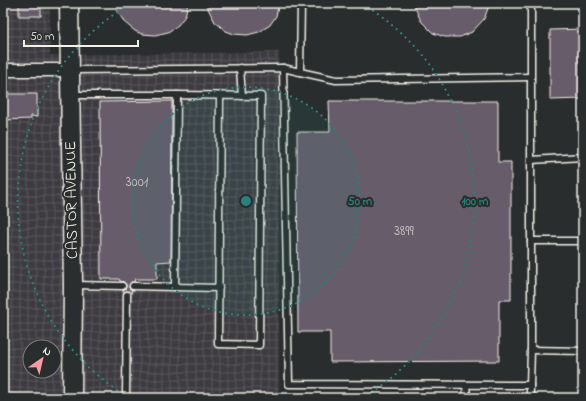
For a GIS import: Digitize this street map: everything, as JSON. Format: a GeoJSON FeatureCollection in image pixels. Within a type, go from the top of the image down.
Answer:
{"type":"FeatureCollection","features":[{"type":"Feature","properties":{"kind":"street","name":"CASTOR AVENUE"},"geometry":{"type":"LineString","coordinates":[[69,3],[73,285],[72,398]]}},
{"type":"Feature","properties":{"kind":"street"},"geometry":{"type":"LineString","coordinates":[[3,70],[69,70]]}},
{"type":"Feature","properties":{"kind":"lane"},"geometry":{"type":"LineString","coordinates":[[300,72],[301,3]]}},
{"type":"Feature","properties":{"kind":"lane"},"geometry":{"type":"LineString","coordinates":[[530,3],[530,398]]}},
{"type":"Feature","properties":{"kind":"lane"},"geometry":{"type":"LineString","coordinates":[[240,68],[242,96]]}},
{"type":"Feature","properties":{"kind":"lane"},"geometry":{"type":"LineString","coordinates":[[69,70],[283,68],[336,80],[530,77]]}},
{"type":"Feature","properties":{"kind":"lane"},"geometry":{"type":"LineString","coordinates":[[283,68],[289,384],[530,385]]}},
{"type":"Feature","properties":{"kind":"lane"},"geometry":{"type":"LineString","coordinates":[[71,95],[261,96],[258,345],[218,344],[220,96]]}},
{"type":"Feature","properties":{"kind":"lane"},"geometry":{"type":"LineString","coordinates":[[175,287],[177,95]]}},
{"type":"Feature","properties":{"kind":"lane"},"geometry":{"type":"LineString","coordinates":[[531,160],[583,157]]}},
{"type":"Feature","properties":{"kind":"lane"},"geometry":{"type":"LineString","coordinates":[[531,241],[583,242]]}},
{"type":"Feature","properties":{"kind":"lane"},"geometry":{"type":"LineString","coordinates":[[73,285],[122,286]]}},
{"type":"Feature","properties":{"kind":"lane"},"geometry":{"type":"LineString","coordinates":[[133,286],[218,288]]}},
{"type":"Feature","properties":{"kind":"lane"},"geometry":{"type":"LineString","coordinates":[[126,398],[127,295]]}},
{"type":"Feature","properties":{"kind":"lane"},"geometry":{"type":"LineString","coordinates":[[531,350],[583,351]]}},
{"type":"Feature","properties":{"kind":"lane"},"geometry":{"type":"LineString","coordinates":[[466,385],[467,398]]}},
{"type":"Feature","properties":{"kind":"shaded area"},"geometry":{"type":"Polygon","coordinates":[[[3,3],[50,3],[50,55],[279,52],[279,398],[3,398],[3,3]]]}},
{"type":"Feature","properties":{"kind":"building"},"geometry":{"type":"Polygon","coordinates":[[[19,3],[41,3],[41,16],[19,16],[19,3]]]}},
{"type":"Feature","properties":{"kind":"building"},"geometry":{"type":"Polygon","coordinates":[[[113,3],[188,3],[185,16],[178,25],[168,32],[155,35],[142,34],[135,31],[124,22],[113,3]]]}},
{"type":"Feature","properties":{"kind":"building"},"geometry":{"type":"Polygon","coordinates":[[[205,3],[279,3],[276,16],[270,25],[259,32],[247,35],[234,34],[226,31],[215,22],[205,3]]]}},
{"type":"Feature","properties":{"kind":"building"},"geometry":{"type":"Polygon","coordinates":[[[413,3],[490,3],[484,19],[472,32],[460,37],[445,37],[433,33],[421,21],[413,3]]]}},
{"type":"Feature","properties":{"kind":"building"},"geometry":{"type":"Polygon","coordinates":[[[583,29],[583,99],[550,100],[550,30],[583,29]]]}},
{"type":"Feature","properties":{"kind":"building"},"geometry":{"type":"Polygon","coordinates":[[[3,94],[37,94],[37,117],[31,116],[31,119],[3,120],[3,94]]]}},
{"type":"Feature","properties":{"kind":"building"},"geometry":{"type":"Polygon","coordinates":[[[172,101],[171,261],[157,262],[157,279],[135,279],[129,286],[132,290],[131,293],[127,291],[123,292],[126,288],[126,284],[119,279],[101,279],[100,102],[172,101]]]}},
{"type":"Feature","properties":{"kind":"building"},"geometry":{"type":"Polygon","coordinates":[[[329,101],[498,101],[498,162],[511,162],[511,300],[499,300],[499,361],[330,362],[330,332],[298,332],[297,132],[330,132],[329,101]]]}}]}
